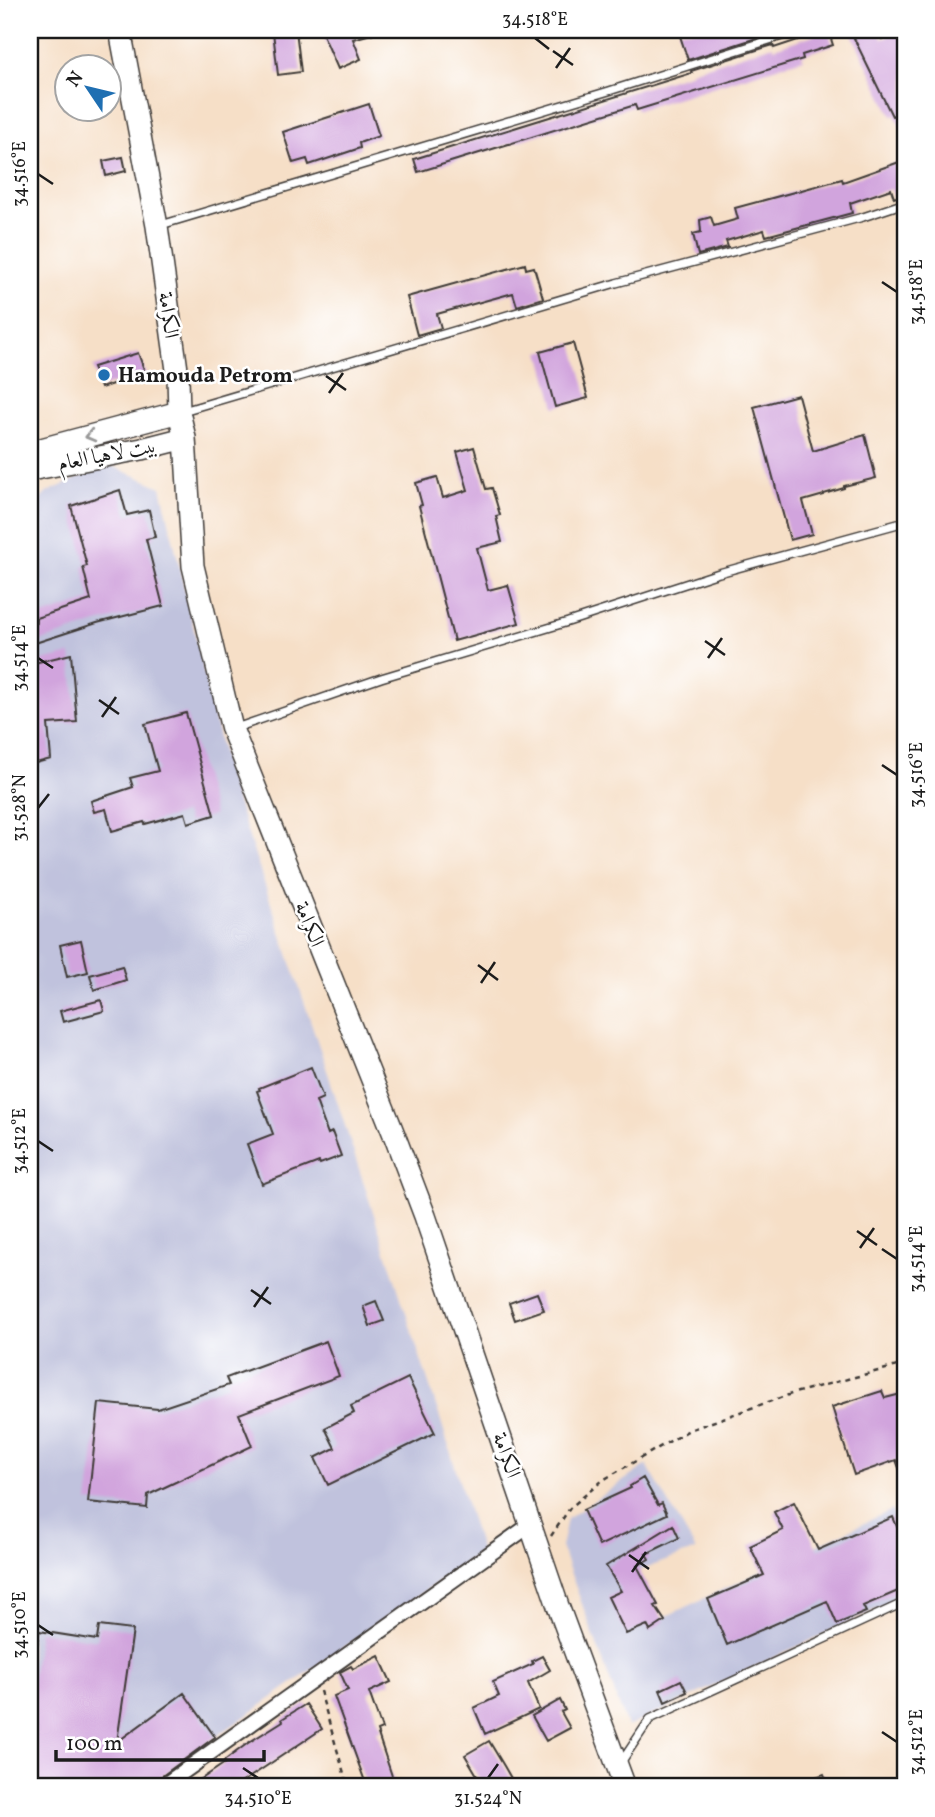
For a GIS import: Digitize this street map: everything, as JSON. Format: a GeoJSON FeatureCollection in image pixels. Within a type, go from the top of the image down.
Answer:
{"type":"FeatureCollection","features":[{"type":"Feature","properties":{"kind":"main road","name":"الكرامة"},"geometry":{"type":"LineString","coordinates":[[120,30],[157,226],[178,377],[179,412],[185,438],[193,566],[232,729],[425,1216],[558,1605],[625,1787]]}},
{"type":"Feature","properties":{"kind":"main road"},"geometry":{"type":"LineString","coordinates":[[137,424],[160,406],[178,377]]}},
{"type":"Feature","properties":{"kind":"main road","name":"بيت لاهيا العام"},"geometry":{"type":"LineString","coordinates":[[30,452],[179,412]]}},
{"type":"Feature","properties":{"kind":"main road","name":"بيت لاهيا العام"},"geometry":{"type":"LineString","coordinates":[[30,470],[185,438]]}},
{"type":"Feature","properties":{"kind":"main road"},"geometry":{"type":"LineString","coordinates":[[142,449],[173,461],[187,477]]}},
{"type":"Feature","properties":{"kind":"street"},"geometry":{"type":"LineString","coordinates":[[162,1787],[530,1525]]}},
{"type":"Feature","properties":{"kind":"lane"},"geometry":{"type":"LineString","coordinates":[[157,226],[559,106],[801,30]]}},
{"type":"Feature","properties":{"kind":"lane"},"geometry":{"type":"LineString","coordinates":[[179,412],[616,283],[863,217],[905,203]]}},
{"type":"Feature","properties":{"kind":"lane"},"geometry":{"type":"LineString","coordinates":[[232,729],[381,678],[719,573],[905,523]]}},
{"type":"Feature","properties":{"kind":"lane"},"geometry":{"type":"LineString","coordinates":[[618,1767],[650,1719],[905,1602]]}},
{"type":"Feature","properties":{"kind":"path"},"geometry":{"type":"LineString","coordinates":[[540,1552],[570,1508],[603,1480],[689,1430],[794,1393],[905,1364]]}},
{"type":"Feature","properties":{"kind":"path"},"geometry":{"type":"LineString","coordinates":[[316,1677],[348,1787]]}},
{"type":"Feature","properties":{"kind":"shaded area"},"geometry":{"type":"Polygon","coordinates":[[[108,464],[161,487],[227,772],[324,1061],[481,1552],[144,1787],[30,1787],[30,674],[37,502],[48,492],[108,464]]]}},
{"type":"Feature","properties":{"kind":"shaded area"},"geometry":{"type":"Polygon","coordinates":[[[647,1465],[696,1550],[638,1571],[658,1620],[892,1510],[905,1547],[905,1596],[627,1727],[561,1547],[567,1519],[647,1465]]]}},
{"type":"Feature","properties":{"kind":"building"},"geometry":{"type":"Polygon","coordinates":[[[296,30],[301,72],[278,75],[273,32],[296,30]]]}},
{"type":"Feature","properties":{"kind":"building"},"geometry":{"type":"Polygon","coordinates":[[[321,30],[374,30],[375,33],[353,39],[361,59],[338,69],[321,30]]]}},
{"type":"Feature","properties":{"kind":"building"},"geometry":{"type":"Polygon","coordinates":[[[678,30],[768,30],[769,34],[688,60],[678,30]]]}},
{"type":"Feature","properties":{"kind":"building"},"geometry":{"type":"Polygon","coordinates":[[[828,30],[833,45],[802,55],[803,59],[637,110],[635,105],[418,172],[414,159],[828,30]]]}},
{"type":"Feature","properties":{"kind":"building"},"geometry":{"type":"Polygon","coordinates":[[[850,30],[878,30],[882,39],[905,30],[905,137],[895,115],[892,116],[850,30]]]}},
{"type":"Feature","properties":{"kind":"building"},"geometry":{"type":"Polygon","coordinates":[[[369,104],[379,136],[359,143],[360,148],[309,165],[307,159],[293,163],[283,132],[369,104]]]}},
{"type":"Feature","properties":{"kind":"building"},"geometry":{"type":"Polygon","coordinates":[[[123,157],[126,171],[106,176],[103,161],[123,157]]]}},
{"type":"Feature","properties":{"kind":"building"},"geometry":{"type":"Polygon","coordinates":[[[905,160],[905,194],[894,198],[891,189],[850,203],[852,213],[766,236],[764,230],[726,241],[728,247],[698,255],[693,234],[701,232],[700,220],[711,217],[714,226],[738,219],[735,208],[842,179],[843,182],[905,160]]]}},
{"type":"Feature","properties":{"kind":"building"},"geometry":{"type":"Polygon","coordinates":[[[525,264],[526,269],[534,267],[543,298],[517,306],[513,293],[437,314],[441,328],[417,335],[407,297],[525,264]]]}},
{"type":"Feature","properties":{"kind":"building"},"geometry":{"type":"Polygon","coordinates":[[[573,343],[588,398],[555,407],[540,352],[573,343]]]}},
{"type":"Feature","properties":{"kind":"building"},"geometry":{"type":"Polygon","coordinates":[[[138,353],[146,375],[101,388],[93,367],[138,353]]]}},
{"type":"Feature","properties":{"kind":"building"},"geometry":{"type":"Polygon","coordinates":[[[798,395],[813,451],[865,435],[876,478],[803,501],[812,534],[790,540],[754,407],[798,395]]]}},
{"type":"Feature","properties":{"kind":"building"},"geometry":{"type":"Polygon","coordinates":[[[474,447],[486,489],[492,488],[500,515],[496,516],[502,542],[477,548],[488,590],[508,585],[519,623],[454,641],[419,506],[422,505],[416,483],[437,477],[443,498],[468,490],[457,452],[474,447]]]}},
{"type":"Feature","properties":{"kind":"building"},"geometry":{"type":"Polygon","coordinates":[[[120,490],[127,515],[149,510],[155,537],[146,539],[163,606],[35,643],[36,618],[91,600],[83,567],[87,566],[71,506],[120,490]]]}},
{"type":"Feature","properties":{"kind":"building"},"geometry":{"type":"Polygon","coordinates":[[[71,654],[77,722],[48,724],[51,759],[32,764],[34,663],[71,654]]]}},
{"type":"Feature","properties":{"kind":"building"},"geometry":{"type":"Polygon","coordinates":[[[186,713],[214,815],[188,823],[185,813],[112,831],[106,809],[94,812],[91,801],[133,787],[130,778],[158,771],[145,724],[186,713]]]}},
{"type":"Feature","properties":{"kind":"building"},"geometry":{"type":"Polygon","coordinates":[[[81,940],[88,972],[67,977],[60,945],[81,940]]]}},
{"type":"Feature","properties":{"kind":"building"},"geometry":{"type":"Polygon","coordinates":[[[122,966],[126,980],[94,990],[90,975],[122,966]]]}},
{"type":"Feature","properties":{"kind":"building"},"geometry":{"type":"Polygon","coordinates":[[[101,1000],[104,1011],[63,1022],[60,1011],[101,1000]]]}},
{"type":"Feature","properties":{"kind":"building"},"geometry":{"type":"Polygon","coordinates":[[[311,1067],[323,1098],[316,1101],[328,1134],[332,1132],[341,1156],[262,1184],[247,1144],[273,1134],[257,1091],[311,1067]]]}},
{"type":"Feature","properties":{"kind":"building"},"geometry":{"type":"Polygon","coordinates":[[[537,1293],[544,1310],[515,1320],[509,1303],[537,1293]]]}},
{"type":"Feature","properties":{"kind":"building"},"geometry":{"type":"Polygon","coordinates":[[[376,1301],[384,1321],[370,1326],[363,1306],[376,1301]]]}},
{"type":"Feature","properties":{"kind":"building"},"geometry":{"type":"Polygon","coordinates":[[[326,1341],[339,1376],[239,1414],[252,1446],[148,1495],[147,1508],[88,1502],[99,1403],[158,1409],[229,1385],[226,1378],[326,1341]]]}},
{"type":"Feature","properties":{"kind":"building"},"geometry":{"type":"Polygon","coordinates":[[[408,1378],[435,1433],[328,1485],[315,1458],[335,1448],[325,1428],[354,1413],[351,1406],[408,1378]]]}},
{"type":"Feature","properties":{"kind":"building"},"geometry":{"type":"Polygon","coordinates":[[[882,1391],[885,1398],[905,1393],[905,1481],[896,1460],[854,1475],[832,1407],[882,1391]]]}},
{"type":"Feature","properties":{"kind":"building"},"geometry":{"type":"Polygon","coordinates":[[[643,1478],[658,1505],[662,1503],[667,1514],[599,1546],[583,1510],[631,1488],[630,1486],[643,1478]]]}},
{"type":"Feature","properties":{"kind":"building"},"geometry":{"type":"Polygon","coordinates":[[[794,1502],[818,1550],[893,1517],[905,1545],[905,1588],[863,1606],[866,1612],[837,1624],[827,1601],[727,1645],[708,1599],[764,1575],[750,1546],[783,1530],[774,1512],[794,1502]]]}},
{"type":"Feature","properties":{"kind":"building"},"geometry":{"type":"Polygon","coordinates":[[[673,1525],[679,1538],[646,1554],[649,1559],[637,1566],[658,1605],[655,1606],[665,1621],[650,1631],[647,1625],[626,1634],[608,1597],[621,1591],[606,1566],[673,1525]]]}},
{"type":"Feature","properties":{"kind":"building"},"geometry":{"type":"Polygon","coordinates":[[[99,1626],[133,1630],[117,1742],[184,1693],[215,1737],[147,1787],[30,1787],[30,1695],[39,1631],[97,1640],[99,1626]]]}},
{"type":"Feature","properties":{"kind":"building"},"geometry":{"type":"Polygon","coordinates":[[[379,1656],[391,1682],[369,1692],[382,1729],[377,1731],[394,1782],[367,1787],[334,1696],[348,1690],[340,1672],[351,1666],[353,1669],[379,1656]]]}},
{"type":"Feature","properties":{"kind":"building"},"geometry":{"type":"Polygon","coordinates":[[[542,1656],[550,1670],[528,1683],[539,1709],[485,1734],[474,1708],[499,1696],[493,1682],[533,1664],[532,1661],[542,1656]]]}},
{"type":"Feature","properties":{"kind":"building"},"geometry":{"type":"Polygon","coordinates":[[[681,1680],[687,1692],[665,1702],[660,1690],[681,1680]]]}},
{"type":"Feature","properties":{"kind":"building"},"geometry":{"type":"Polygon","coordinates":[[[560,1700],[565,1710],[561,1712],[570,1728],[546,1741],[532,1716],[560,1700]]]}},
{"type":"Feature","properties":{"kind":"building"},"geometry":{"type":"Polygon","coordinates":[[[306,1704],[322,1729],[235,1787],[205,1787],[200,1780],[248,1743],[306,1704]]]}},
{"type":"Feature","properties":{"kind":"building"},"geometry":{"type":"Polygon","coordinates":[[[489,1741],[516,1787],[467,1787],[480,1780],[465,1755],[489,1741]]]}},
{"type":"Feature","properties":{"kind":"building"},"geometry":{"type":"Polygon","coordinates":[[[824,1774],[829,1787],[791,1787],[791,1786],[824,1774]]]}},
{"type":"Feature","properties":{"kind":"place","name":"Hamouda Petrom"},"geometry":{"type":"Point","coordinates":[104,375]}}]}
